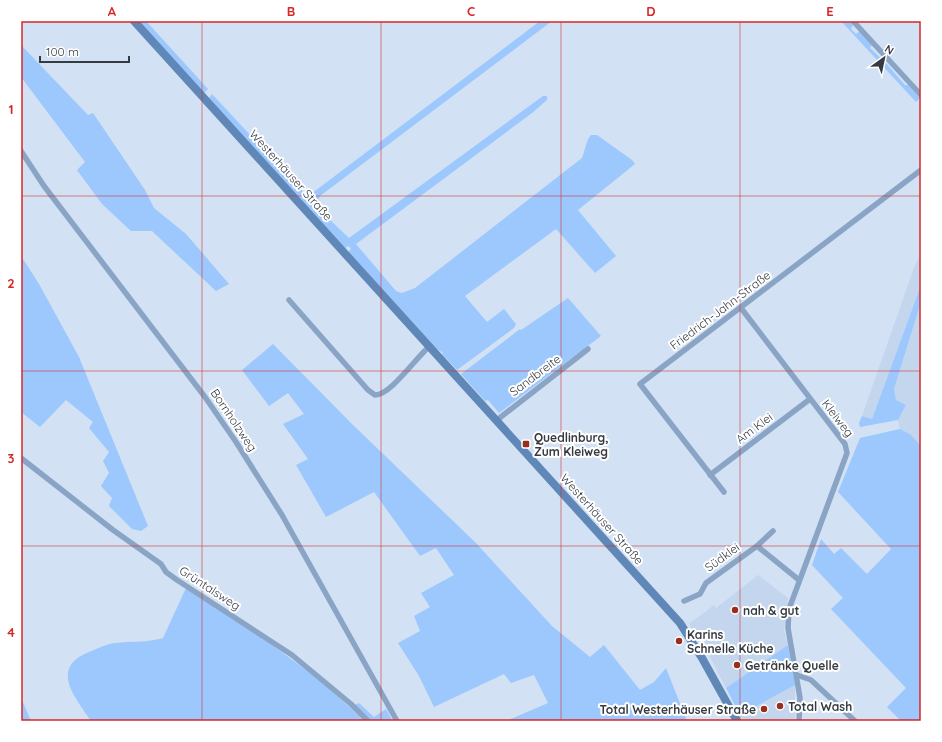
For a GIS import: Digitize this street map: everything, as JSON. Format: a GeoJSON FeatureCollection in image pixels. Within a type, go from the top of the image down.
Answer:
{"type":"FeatureCollection","features":[{"type":"Feature","properties":{"kind":"main road","name":"Westerhäuser Straße"},"geometry":{"type":"LineString","coordinates":[[134,21],[680,623],[699,653],[737,721]]}},
{"type":"Feature","properties":{"kind":"street"},"geometry":{"type":"LineString","coordinates":[[853,21],[921,94]]}},
{"type":"Feature","properties":{"kind":"street","name":"Bornholzweg"},"geometry":{"type":"LineString","coordinates":[[21,151],[44,186],[200,390],[236,442],[282,515],[397,721]]}},
{"type":"Feature","properties":{"kind":"street","name":"Friedrich-Jahn-Straße"},"geometry":{"type":"LineString","coordinates":[[724,492],[640,384],[921,170]]}},
{"type":"Feature","properties":{"kind":"street"},"geometry":{"type":"LineString","coordinates":[[289,300],[368,390],[375,395],[382,393],[410,368],[421,353],[430,346]]}},
{"type":"Feature","properties":{"kind":"street","name":"Kleiweg"},"geometry":{"type":"LineString","coordinates":[[741,308],[845,444],[847,453],[791,602],[788,618],[788,628],[800,698],[800,721]]}},
{"type":"Feature","properties":{"kind":"street","name":"Sandbreite"},"geometry":{"type":"LineString","coordinates":[[496,420],[588,349]]}},
{"type":"Feature","properties":{"kind":"street","name":"Am Klei"},"geometry":{"type":"LineString","coordinates":[[710,475],[810,399]]}},
{"type":"Feature","properties":{"kind":"street","name":"Grüntalsweg"},"geometry":{"type":"LineString","coordinates":[[21,458],[113,530],[161,564],[166,572],[177,580],[292,655],[351,704],[368,721]]}},
{"type":"Feature","properties":{"kind":"street","name":"Südklei"},"geometry":{"type":"LineString","coordinates":[[684,601],[700,594],[706,583],[757,546],[773,531]]}},
{"type":"Feature","properties":{"kind":"street","name":"Südklei"},"geometry":{"type":"LineString","coordinates":[[757,546],[799,580]]}},
{"type":"Feature","properties":{"kind":"street"},"geometry":{"type":"LineString","coordinates":[[797,675],[806,677],[817,684],[855,721]]}},
{"type":"Feature","properties":{"kind":"shaded area"},"geometry":{"type":"Polygon","coordinates":[[[138,21],[146,21],[208,89],[204,93],[138,21]]]}},
{"type":"Feature","properties":{"kind":"shaded area"},"geometry":{"type":"Polygon","coordinates":[[[540,21],[552,21],[320,196],[317,203],[327,217],[349,238],[543,96],[547,96],[547,100],[532,113],[356,244],[396,291],[402,293],[415,288],[582,158],[591,135],[597,135],[632,160],[635,164],[578,210],[616,256],[595,273],[556,229],[465,296],[487,322],[504,309],[516,324],[514,328],[457,370],[442,354],[443,353],[437,349],[348,252],[351,249],[349,246],[345,248],[209,98],[212,94],[304,193],[311,194],[540,21]]]}},
{"type":"Feature","properties":{"kind":"shaded area"},"geometry":{"type":"Polygon","coordinates":[[[841,21],[850,21],[853,25],[851,29],[856,34],[860,31],[872,45],[870,48],[885,62],[905,85],[908,85],[920,98],[916,102],[841,21]]]}},
{"type":"Feature","properties":{"kind":"shaded area"},"geometry":{"type":"Polygon","coordinates":[[[21,45],[88,115],[93,113],[145,190],[154,208],[186,234],[229,284],[216,291],[152,231],[131,231],[102,204],[77,170],[85,162],[21,77],[21,45]]]}},
{"type":"Feature","properties":{"kind":"shaded area"},"geometry":{"type":"Polygon","coordinates":[[[921,255],[921,285],[872,419],[862,416],[915,265],[921,255]]]}},
{"type":"Feature","properties":{"kind":"shaded area"},"geometry":{"type":"Polygon","coordinates":[[[21,256],[39,284],[79,357],[148,526],[141,531],[132,529],[109,506],[112,498],[101,486],[109,473],[103,461],[109,452],[89,428],[93,422],[66,400],[40,427],[21,412],[21,256]]]}},
{"type":"Feature","properties":{"kind":"shaded area"},"geometry":{"type":"Polygon","coordinates":[[[921,285],[921,302],[894,389],[896,400],[906,405],[898,420],[860,427],[859,423],[862,416],[872,419],[921,285]]]}},
{"type":"Feature","properties":{"kind":"shaded area"},"geometry":{"type":"Polygon","coordinates":[[[568,298],[601,336],[499,413],[488,400],[485,401],[461,374],[520,329],[521,330],[568,298]]]}},
{"type":"Feature","properties":{"kind":"shaded area"},"geometry":{"type":"Polygon","coordinates":[[[921,302],[921,446],[910,434],[900,429],[898,420],[906,405],[896,400],[894,389],[921,302]]]}},
{"type":"Feature","properties":{"kind":"shaded area"},"geometry":{"type":"Polygon","coordinates":[[[273,344],[353,425],[476,543],[552,626],[590,657],[604,645],[640,690],[654,682],[666,668],[687,721],[506,721],[548,703],[534,675],[511,683],[504,674],[434,707],[419,676],[398,643],[420,631],[414,616],[430,607],[421,593],[454,575],[436,548],[420,556],[374,492],[326,517],[296,465],[308,459],[283,424],[304,414],[288,393],[269,406],[242,370],[273,344]]]}},
{"type":"Feature","properties":{"kind":"shaded area"},"geometry":{"type":"Polygon","coordinates":[[[900,429],[910,434],[921,446],[921,721],[901,721],[887,707],[906,688],[831,609],[843,598],[812,565],[821,539],[834,554],[841,548],[867,574],[891,549],[838,492],[860,438],[900,429]]]}},
{"type":"Feature","properties":{"kind":"shaded area"},"geometry":{"type":"Polygon","coordinates":[[[758,575],[788,598],[784,629],[788,645],[726,688],[705,647],[689,624],[714,605],[716,608],[758,575]]]}},
{"type":"Feature","properties":{"kind":"shaded area"},"geometry":{"type":"Polygon","coordinates":[[[186,588],[256,634],[301,666],[364,721],[91,721],[78,702],[69,684],[68,675],[70,666],[77,659],[89,652],[108,644],[151,641],[163,638],[186,588]]]}},
{"type":"Feature","properties":{"kind":"shaded area"},"geometry":{"type":"Polygon","coordinates":[[[788,645],[795,685],[740,715],[726,688],[788,645]]]}},
{"type":"Feature","properties":{"kind":"shaded area"},"geometry":{"type":"Polygon","coordinates":[[[795,685],[795,721],[744,721],[740,715],[795,685]]]}},
{"type":"Feature","properties":{"kind":"shaded area"},"geometry":{"type":"Polygon","coordinates":[[[22,700],[31,721],[21,721],[22,700]]]}},
{"type":"Feature","properties":{"kind":"shaded area"},"geometry":{"type":"Polygon","coordinates":[[[359,703],[374,717],[386,709],[393,721],[370,721],[355,705],[359,703]]]}},
{"type":"Feature","properties":{"kind":"place","name":"Quedlinburg, Zum Kleiweg"},"geometry":{"type":"Point","coordinates":[526,444]}},
{"type":"Feature","properties":{"kind":"place","name":"nah & gut"},"geometry":{"type":"Point","coordinates":[735,610]}},
{"type":"Feature","properties":{"kind":"place","name":"Karins Schnelle Küche"},"geometry":{"type":"Point","coordinates":[679,641]}},
{"type":"Feature","properties":{"kind":"place","name":"Getränke Quelle"},"geometry":{"type":"Point","coordinates":[737,665]}},
{"type":"Feature","properties":{"kind":"place","name":"Total Wash"},"geometry":{"type":"Point","coordinates":[780,706]}},
{"type":"Feature","properties":{"kind":"place","name":"Total Westerhäuser Straße"},"geometry":{"type":"Point","coordinates":[764,709]}}]}
